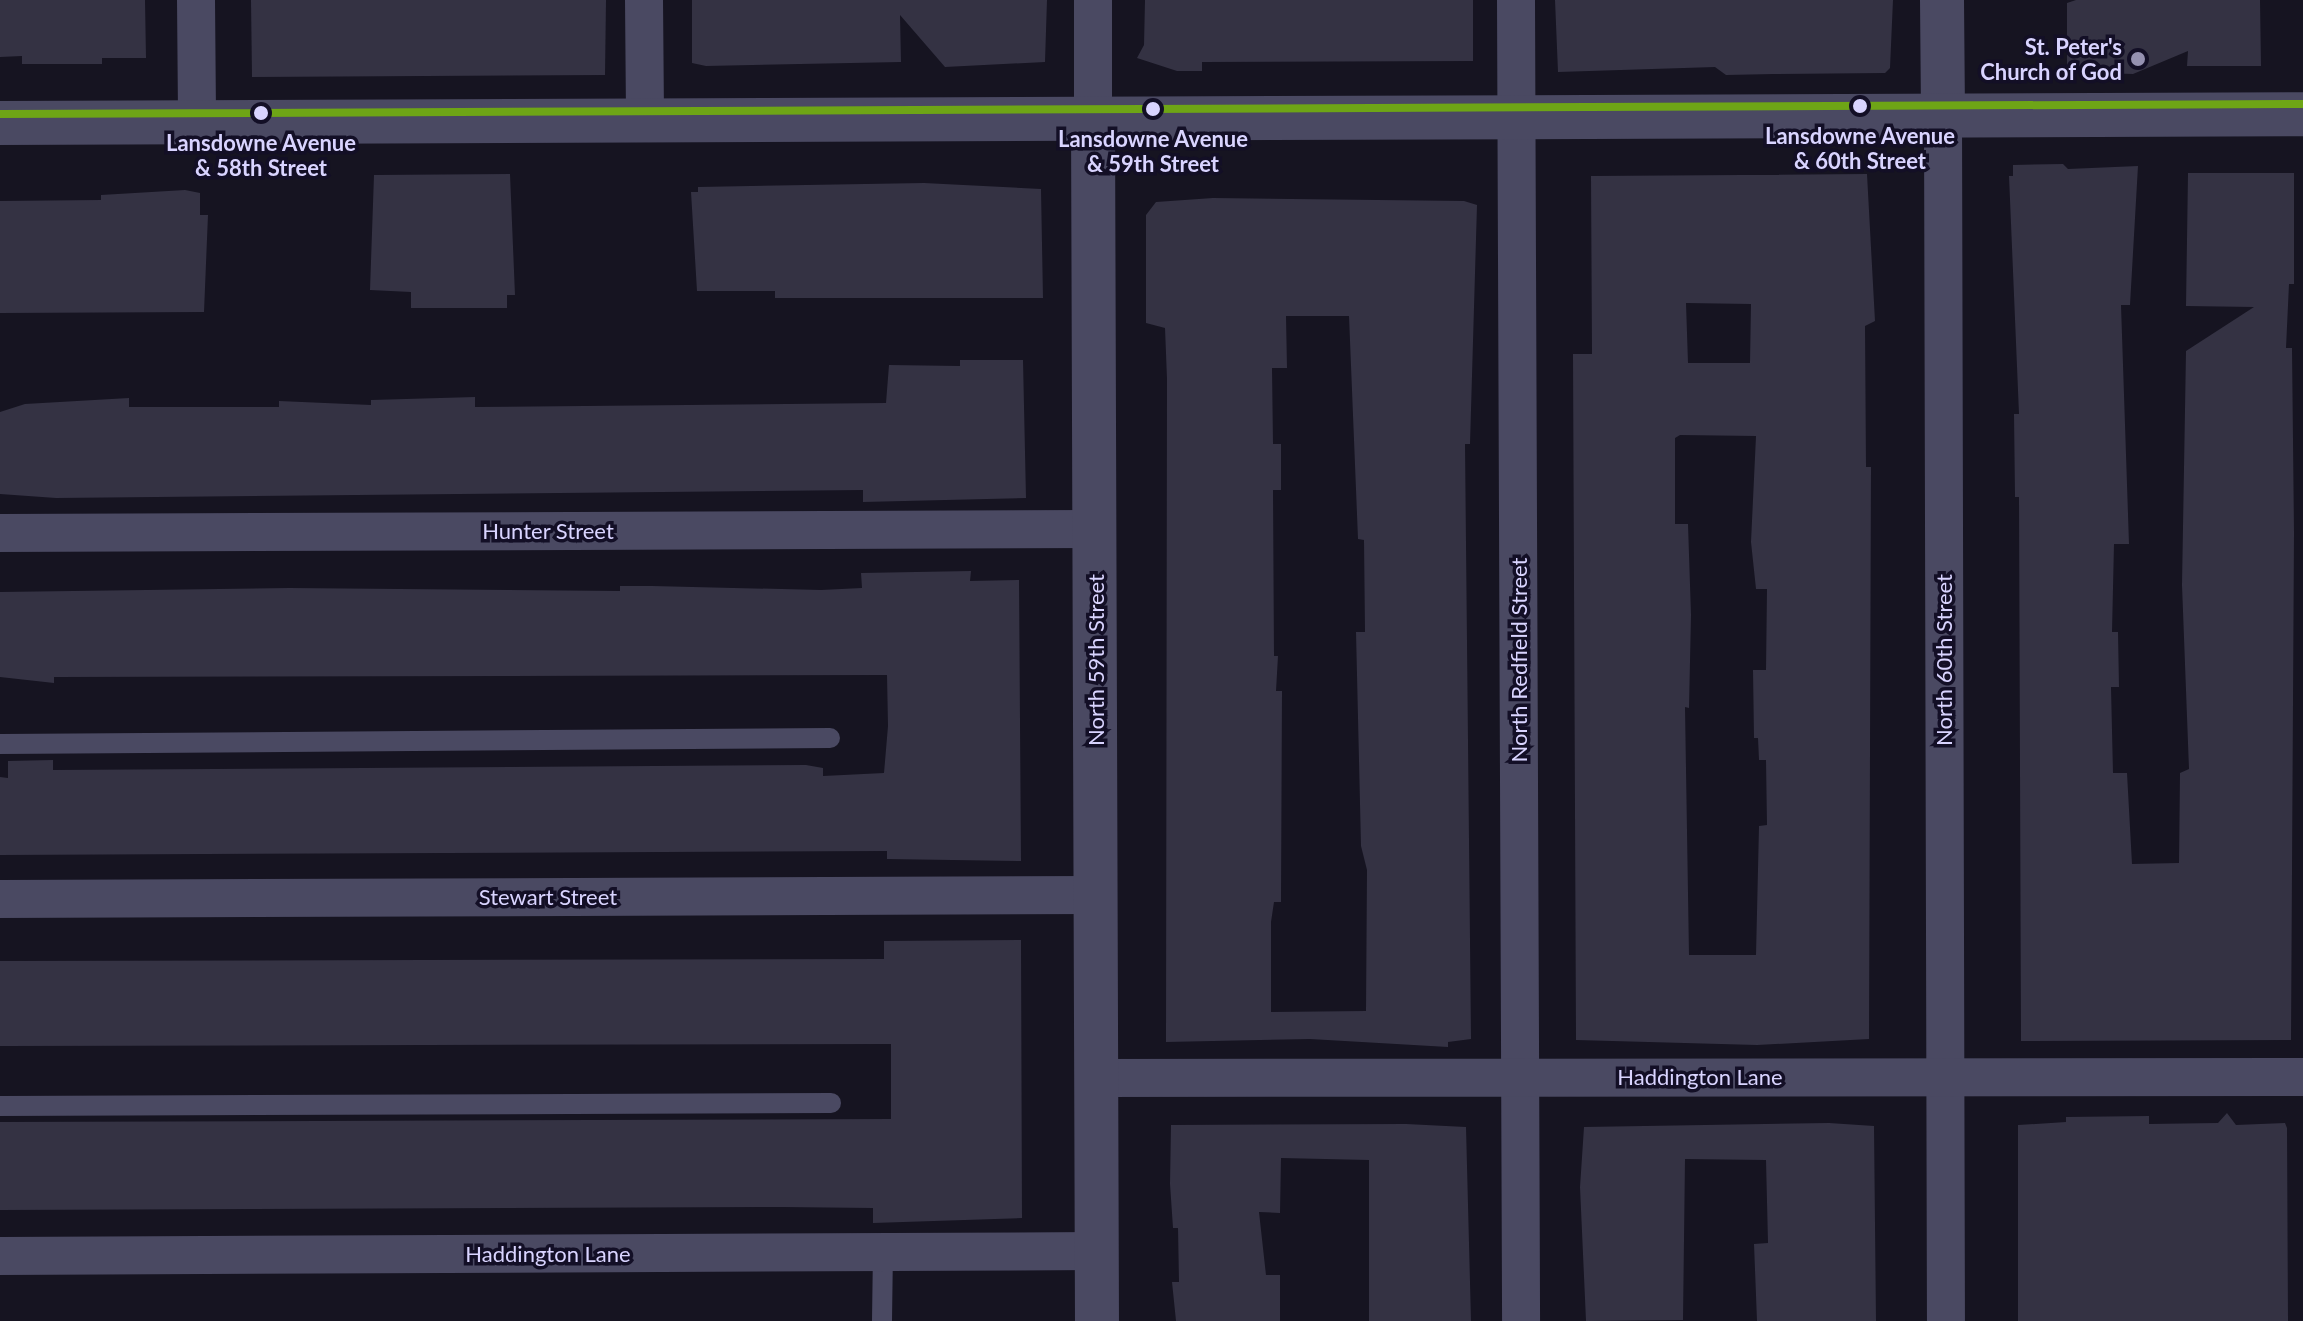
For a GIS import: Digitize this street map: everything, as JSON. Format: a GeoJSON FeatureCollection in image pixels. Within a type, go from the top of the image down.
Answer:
{"type":"FeatureCollection","features":[{"type":"Feature","properties":{"kind":"street"},"geometry":{"type":"LineString","coordinates":[[196,0],[197,122]]}},
{"type":"Feature","properties":{"kind":"street"},"geometry":{"type":"LineString","coordinates":[[644,0],[645,121]]}},
{"type":"Feature","properties":{"kind":"street","name":"North 59th Street"},"geometry":{"type":"LineString","coordinates":[[1093,0],[1097,1321]]}},
{"type":"Feature","properties":{"kind":"street","name":"North Redfield Street"},"geometry":{"type":"LineString","coordinates":[[1516,0],[1521,1321]]}},
{"type":"Feature","properties":{"kind":"street","name":"North 60th Street"},"geometry":{"type":"LineString","coordinates":[[1942,0],[1946,1321]]}},
{"type":"Feature","properties":{"kind":"street"},"geometry":{"type":"LineString","coordinates":[[0,123],[2303,114]]}},
{"type":"Feature","properties":{"kind":"street","name":"Hunter Street"},"geometry":{"type":"LineString","coordinates":[[0,533],[1095,529]]}},
{"type":"Feature","properties":{"kind":"street","name":"Stewart Street"},"geometry":{"type":"LineString","coordinates":[[0,899],[1096,895]]}},
{"type":"Feature","properties":{"kind":"street","name":"Haddington Lane"},"geometry":{"type":"LineString","coordinates":[[1097,1078],[2303,1077]]}},
{"type":"Feature","properties":{"kind":"street","name":"Haddington Lane"},"geometry":{"type":"LineString","coordinates":[[0,1256],[1097,1251]]}},
{"type":"Feature","properties":{"kind":"lane"},"geometry":{"type":"LineString","coordinates":[[0,744],[830,738]]}},
{"type":"Feature","properties":{"kind":"lane"},"geometry":{"type":"LineString","coordinates":[[0,1106],[831,1103]]}},
{"type":"Feature","properties":{"kind":"lane"},"geometry":{"type":"LineString","coordinates":[[882,1321],[883,1252]]}},
{"type":"Feature","properties":{"kind":"building"},"geometry":{"type":"Polygon","coordinates":[[[0,0],[145,0],[146,58],[102,58],[102,64],[22,64],[22,56],[0,57],[0,0]]]}},
{"type":"Feature","properties":{"kind":"building"},"geometry":{"type":"Polygon","coordinates":[[[251,0],[606,0],[605,75],[252,77],[251,0]]]}},
{"type":"Feature","properties":{"kind":"building"},"geometry":{"type":"Polygon","coordinates":[[[692,0],[1047,0],[1045,62],[945,67],[900,15],[901,62],[706,66],[692,63],[692,0]]]}},
{"type":"Feature","properties":{"kind":"building"},"geometry":{"type":"Polygon","coordinates":[[[1145,0],[1473,0],[1473,61],[1202,62],[1202,71],[1177,71],[1137,58],[1144,45],[1145,0]]]}},
{"type":"Feature","properties":{"kind":"building"},"geometry":{"type":"Polygon","coordinates":[[[1555,0],[1893,0],[1890,68],[1885,73],[1726,75],[1715,67],[1558,72],[1555,0]]]}},
{"type":"Feature","properties":{"kind":"building"},"geometry":{"type":"Polygon","coordinates":[[[2076,0],[2260,0],[2261,66],[2187,66],[2188,51],[2133,74],[2067,72],[2067,3],[2076,0]]]}},
{"type":"Feature","properties":{"kind":"building"},"geometry":{"type":"Polygon","coordinates":[[[2063,164],[2068,169],[2138,166],[2130,305],[2121,305],[2129,544],[2114,544],[2112,632],[2118,632],[2119,687],[2111,687],[2113,773],[2127,773],[2132,864],[2179,863],[2180,773],[2189,769],[2182,585],[2186,351],[2254,307],[2186,306],[2188,173],[2294,173],[2294,284],[2289,284],[2286,348],[2292,348],[2294,532],[2291,1040],[2021,1041],[2019,497],[2015,497],[2014,414],[2019,414],[2009,176],[2013,176],[2013,165],[2063,164]]]}},
{"type":"Feature","properties":{"kind":"building"},"geometry":{"type":"Polygon","coordinates":[[[510,174],[515,295],[507,295],[507,308],[411,308],[411,292],[370,290],[374,175],[510,174]]]}},
{"type":"Feature","properties":{"kind":"building"},"geometry":{"type":"Polygon","coordinates":[[[1867,174],[1875,321],[1865,326],[1866,467],[1871,467],[1869,1039],[1757,1045],[1576,1040],[1573,354],[1592,354],[1591,176],[1867,174]],[[1686,303],[1688,363],[1750,363],[1751,304],[1686,303]],[[1680,435],[1675,438],[1675,524],[1688,524],[1691,615],[1689,708],[1685,707],[1689,955],[1756,955],[1759,826],[1767,825],[1766,760],[1759,760],[1758,738],[1754,738],[1753,670],[1766,670],[1767,589],[1756,589],[1751,542],[1756,436],[1680,435]]]}},
{"type":"Feature","properties":{"kind":"building"},"geometry":{"type":"Polygon","coordinates":[[[924,183],[1041,189],[1043,298],[775,298],[775,291],[697,291],[691,192],[698,192],[698,187],[924,183]]]}},
{"type":"Feature","properties":{"kind":"building"},"geometry":{"type":"Polygon","coordinates":[[[185,190],[200,193],[200,215],[208,215],[204,312],[0,313],[0,201],[101,200],[101,195],[185,190]]]}},
{"type":"Feature","properties":{"kind":"building"},"geometry":{"type":"Polygon","coordinates":[[[1213,198],[1464,201],[1477,205],[1470,444],[1465,444],[1471,1039],[1448,1042],[1448,1047],[1310,1039],[1166,1042],[1167,379],[1165,328],[1146,323],[1146,215],[1156,202],[1213,198]],[[1286,316],[1287,368],[1272,368],[1273,444],[1281,444],[1281,490],[1273,490],[1274,656],[1278,656],[1276,691],[1282,691],[1281,902],[1274,902],[1271,922],[1271,1012],[1366,1011],[1367,870],[1361,846],[1356,632],[1365,632],[1364,540],[1358,539],[1349,316],[1286,316]]]}},
{"type":"Feature","properties":{"kind":"building"},"geometry":{"type":"Polygon","coordinates":[[[960,360],[1023,360],[1026,498],[863,502],[863,490],[56,498],[0,494],[0,412],[25,404],[129,398],[129,407],[279,407],[279,401],[371,405],[371,400],[475,397],[475,407],[886,403],[889,365],[960,366],[960,360]]]}},
{"type":"Feature","properties":{"kind":"building"},"geometry":{"type":"Polygon","coordinates":[[[971,571],[970,581],[1019,580],[1021,861],[887,859],[887,851],[0,855],[0,777],[8,778],[8,761],[53,760],[53,770],[806,765],[823,768],[823,776],[884,773],[888,726],[887,675],[54,677],[54,683],[0,677],[0,592],[289,588],[620,591],[620,586],[821,590],[862,588],[861,573],[971,571]]]}},
{"type":"Feature","properties":{"kind":"building"},"geometry":{"type":"Polygon","coordinates":[[[1021,940],[1022,1218],[873,1223],[873,1208],[783,1207],[0,1210],[0,1122],[891,1119],[891,1044],[0,1046],[0,961],[884,959],[884,941],[1021,940]]]}},
{"type":"Feature","properties":{"kind":"building"},"geometry":{"type":"Polygon","coordinates":[[[2227,1113],[2236,1125],[2285,1123],[2287,1128],[2288,1321],[2018,1321],[2018,1125],[2066,1122],[2066,1117],[2149,1116],[2149,1124],[2218,1123],[2227,1113]]]}},
{"type":"Feature","properties":{"kind":"building"},"geometry":{"type":"Polygon","coordinates":[[[1829,1123],[1874,1126],[1876,1321],[1757,1321],[1754,1244],[1768,1243],[1766,1160],[1685,1159],[1683,1320],[1586,1321],[1580,1187],[1584,1127],[1829,1123]]]}},
{"type":"Feature","properties":{"kind":"building"},"geometry":{"type":"Polygon","coordinates":[[[1406,1124],[1466,1127],[1471,1321],[1369,1321],[1369,1160],[1281,1158],[1280,1213],[1259,1212],[1266,1275],[1280,1275],[1280,1321],[1176,1321],[1172,1282],[1179,1282],[1178,1228],[1173,1228],[1170,1184],[1171,1125],[1406,1124]]]}},
{"type":"Feature","properties":{"kind":"transit line"},"geometry":{"type":"LineString","coordinates":[[0,114],[2303,104]]}},
{"type":"Feature","properties":{"kind":"place","name":"St. Peter's Church of God"},"geometry":{"type":"Point","coordinates":[2138,59]}},
{"type":"Feature","properties":{"kind":"place","name":"Lansdowne Avenue & 60th Street"},"geometry":{"type":"Point","coordinates":[1860,106]}},
{"type":"Feature","properties":{"kind":"place","name":"Lansdowne Avenue & 59th Street"},"geometry":{"type":"Point","coordinates":[1153,109]}},
{"type":"Feature","properties":{"kind":"place","name":"Lansdowne Avenue & 58th Street"},"geometry":{"type":"Point","coordinates":[261,113]}}]}
